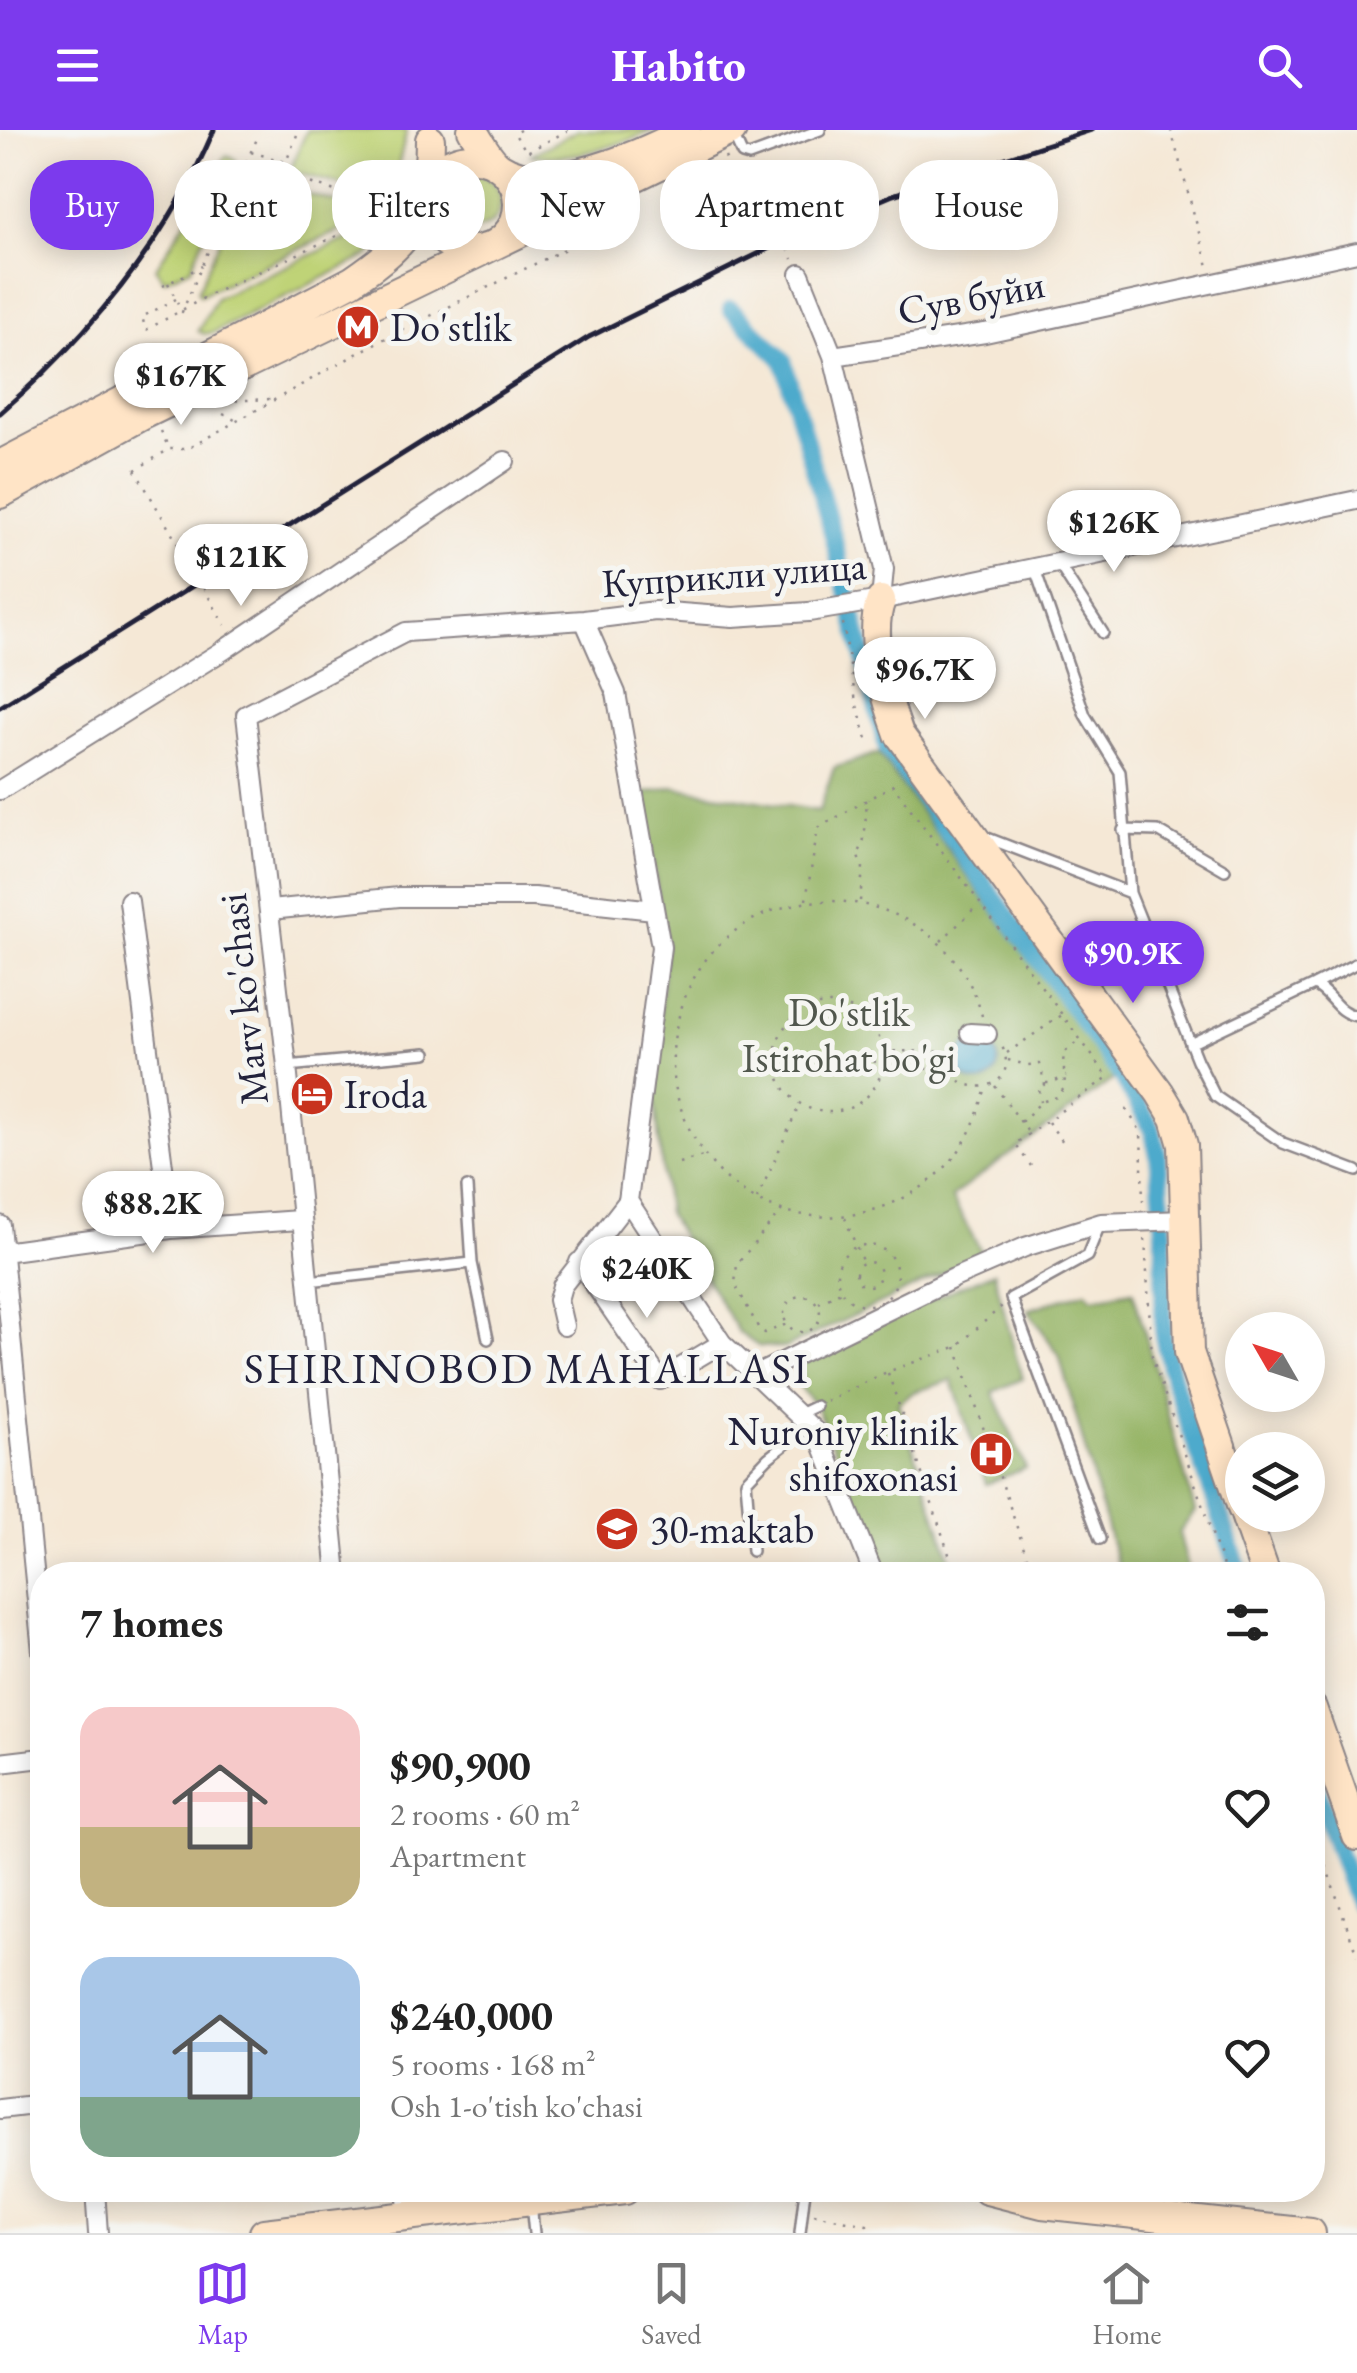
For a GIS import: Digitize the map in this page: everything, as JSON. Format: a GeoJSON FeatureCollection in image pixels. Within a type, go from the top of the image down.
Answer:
{"type":"FeatureCollection","features":[{"type":"Feature","properties":{"kind":"main road"},"geometry":{"type":"LineString","coordinates":[[472,130],[512,182],[518,208],[511,228],[485,247]]}},
{"type":"Feature","properties":{"kind":"main road"},"geometry":{"type":"LineString","coordinates":[[485,161],[536,176],[567,174],[622,160],[688,130]]}},
{"type":"Feature","properties":{"kind":"main road"},"geometry":{"type":"LineString","coordinates":[[0,494],[144,414],[732,130]]}},
{"type":"Feature","properties":{"kind":"main road"},"geometry":{"type":"LineString","coordinates":[[430,160],[431,135]]}},
{"type":"Feature","properties":{"kind":"main road"},"geometry":{"type":"LineString","coordinates":[[379,262],[408,212],[431,135]]}},
{"type":"Feature","properties":{"kind":"main road"},"geometry":{"type":"LineString","coordinates":[[0,465],[352,281],[390,250]]}},
{"type":"Feature","properties":{"kind":"main road"},"geometry":{"type":"LineString","coordinates":[[872,601],[890,709],[898,734],[1168,1106],[1182,1146],[1181,1220],[1189,1352],[1225,1457]]}},
{"type":"Feature","properties":{"kind":"main road"},"geometry":{"type":"LineString","coordinates":[[1251,1532],[1261,1562]]}},
{"type":"Feature","properties":{"kind":"main road"},"geometry":{"type":"LineString","coordinates":[[1325,1745],[1357,1836]]}},
{"type":"Feature","properties":{"kind":"main road"},"geometry":{"type":"LineString","coordinates":[[264,2233],[375,2226],[407,2203],[468,2202]]}},
{"type":"Feature","properties":{"kind":"main road"},"geometry":{"type":"LineString","coordinates":[[1034,2202],[1087,2202]]}},
{"type":"Feature","properties":{"kind":"main road"},"geometry":{"type":"LineString","coordinates":[[1116,2202],[1311,2233]]}},
{"type":"Feature","properties":{"kind":"street","name":"Сув буйи"},"geometry":{"type":"LineString","coordinates":[[833,356],[985,333],[1357,252]]}},
{"type":"Feature","properties":{"kind":"street"},"geometry":{"type":"LineString","coordinates":[[800,274],[833,356],[884,569],[872,601]]}},
{"type":"Feature","properties":{"kind":"street"},"geometry":{"type":"LineString","coordinates":[[0,790],[224,650],[505,462]]}},
{"type":"Feature","properties":{"kind":"street","name":"Куприкли улица"},"geometry":{"type":"LineString","coordinates":[[246,714],[406,632],[584,620],[655,611],[733,617],[808,612],[1357,500]]}},
{"type":"Feature","properties":{"kind":"street"},"geometry":{"type":"LineString","coordinates":[[564,1326],[558,1295],[628,1201],[661,947],[616,693],[584,620]]}},
{"type":"Feature","properties":{"kind":"street","name":"Marv ko'chasi"},"geometry":{"type":"LineString","coordinates":[[246,714],[287,1066],[299,1220],[336,1562]]}},
{"type":"Feature","properties":{"kind":"street"},"geometry":{"type":"LineString","coordinates":[[270,910],[399,897],[534,897],[654,910]]}},
{"type":"Feature","properties":{"kind":"street"},"geometry":{"type":"LineString","coordinates":[[129,901],[171,1230]]}},
{"type":"Feature","properties":{"kind":"street"},"geometry":{"type":"LineString","coordinates":[[628,1201],[722,1343],[818,1434],[869,1562]]}},
{"type":"Feature","properties":{"kind":"street"},"geometry":{"type":"LineString","coordinates":[[3,1252],[171,1230],[299,1220]]}},
{"type":"Feature","properties":{"kind":"street"},"geometry":{"type":"LineString","coordinates":[[758,1374],[1010,1253],[1101,1224],[1181,1220]]}},
{"type":"Feature","properties":{"kind":"street"},"geometry":{"type":"LineString","coordinates":[[0,1224],[33,1562]]}},
{"type":"Feature","properties":{"kind":"street"},"geometry":{"type":"LineString","coordinates":[[580,1262],[660,1380],[722,1343]]}},
{"type":"Feature","properties":{"kind":"street"},"geometry":{"type":"LineString","coordinates":[[0,1763],[30,1759]]}},
{"type":"Feature","properties":{"kind":"street"},"geometry":{"type":"LineString","coordinates":[[0,2109],[30,2105]]}},
{"type":"Feature","properties":{"kind":"street"},"geometry":{"type":"LineString","coordinates":[[97,2202],[98,2233]]}},
{"type":"Feature","properties":{"kind":"lane"},"geometry":{"type":"LineString","coordinates":[[732,130],[745,156],[814,131]]}},
{"type":"Feature","properties":{"kind":"lane"},"geometry":{"type":"LineString","coordinates":[[1058,563],[1102,633]]}},
{"type":"Feature","properties":{"kind":"lane"},"geometry":{"type":"LineString","coordinates":[[1035,568],[1085,715],[1120,772],[1130,893],[1215,1096],[1283,1143],[1357,1170]]}},
{"type":"Feature","properties":{"kind":"lane"},"geometry":{"type":"LineString","coordinates":[[1123,830],[1158,830],[1225,870]]}},
{"type":"Feature","properties":{"kind":"lane"},"geometry":{"type":"LineString","coordinates":[[972,831],[1130,893]]}},
{"type":"Feature","properties":{"kind":"lane"},"geometry":{"type":"LineString","coordinates":[[1190,1044],[1357,963]]}},
{"type":"Feature","properties":{"kind":"lane"},"geometry":{"type":"LineString","coordinates":[[1314,985],[1322,988],[1336,1008],[1357,1016]]}},
{"type":"Feature","properties":{"kind":"lane"},"geometry":{"type":"LineString","coordinates":[[287,1066],[426,1054]]}},
{"type":"Feature","properties":{"kind":"lane"},"geometry":{"type":"LineString","coordinates":[[467,1187],[472,1263],[488,1339]]}},
{"type":"Feature","properties":{"kind":"lane"},"geometry":{"type":"LineString","coordinates":[[1100,1539],[1012,1298],[1087,1256],[1101,1224]]}},
{"type":"Feature","properties":{"kind":"lane"},"geometry":{"type":"LineString","coordinates":[[306,1281],[472,1263]]}},
{"type":"Feature","properties":{"kind":"lane"},"geometry":{"type":"LineString","coordinates":[[752,1551],[746,1482],[816,1406]]}},
{"type":"Feature","properties":{"kind":"lane"},"geometry":{"type":"LineString","coordinates":[[530,2202],[534,2233]]}},
{"type":"Feature","properties":{"kind":"lane"},"geometry":{"type":"LineString","coordinates":[[800,2233],[804,2202]]}},
{"type":"Feature","properties":{"kind":"path"},"geometry":{"type":"LineString","coordinates":[[287,160],[299,130]]}},
{"type":"Feature","properties":{"kind":"path"},"geometry":{"type":"LineString","coordinates":[[520,130],[514,132],[527,152],[570,130]]}},
{"type":"Feature","properties":{"kind":"path"},"geometry":{"type":"LineString","coordinates":[[1170,130],[1212,282]]}},
{"type":"Feature","properties":{"kind":"path"},"geometry":{"type":"LineString","coordinates":[[248,160],[256,138]]}},
{"type":"Feature","properties":{"kind":"path"},"geometry":{"type":"LineString","coordinates":[[251,152],[279,160]]}},
{"type":"Feature","properties":{"kind":"path"},"geometry":{"type":"LineString","coordinates":[[176,298],[142,316],[146,330],[209,295],[332,238]]}},
{"type":"Feature","properties":{"kind":"path"},"geometry":{"type":"LineString","coordinates":[[182,312],[209,250]]}},
{"type":"Feature","properties":{"kind":"path"},"geometry":{"type":"LineString","coordinates":[[225,624],[136,470],[169,449],[187,449],[376,343],[564,250]]}},
{"type":"Feature","properties":{"kind":"path"},"geometry":{"type":"LineString","coordinates":[[788,250],[800,274]]}},
{"type":"Feature","properties":{"kind":"path"},"geometry":{"type":"LineString","coordinates":[[163,286],[202,266]]}},
{"type":"Feature","properties":{"kind":"path"},"geometry":{"type":"LineString","coordinates":[[168,284],[182,312]]}},
{"type":"Feature","properties":{"kind":"path"},"geometry":{"type":"LineString","coordinates":[[224,402],[275,398]]}},
{"type":"Feature","properties":{"kind":"path"},"geometry":{"type":"LineString","coordinates":[[223,414],[236,421]]}},
{"type":"Feature","properties":{"kind":"path"},"geometry":{"type":"LineString","coordinates":[[160,430],[169,449]]}},
{"type":"Feature","properties":{"kind":"path"},"geometry":{"type":"LineString","coordinates":[[840,605],[856,702],[867,739]]}},
{"type":"Feature","properties":{"kind":"path"},"geometry":{"type":"LineString","coordinates":[[806,901],[818,828],[893,785],[1108,1076],[1015,1144],[1031,1166]]}},
{"type":"Feature","properties":{"kind":"path"},"geometry":{"type":"LineString","coordinates":[[860,903],[862,867],[857,856],[864,846],[863,816],[868,799]]}},
{"type":"Feature","properties":{"kind":"path"},"geometry":{"type":"LineString","coordinates":[[978,1034],[978,1000],[962,969],[940,942],[911,921],[878,906],[842,900],[806,901],[771,911],[739,928],[712,952],[688,989],[674,1031],[672,1075],[683,1118],[705,1156],[728,1180],[757,1200],[813,1216],[844,1216],[884,1208],[921,1188],[951,1161],[974,1126],[986,1087]]}},
{"type":"Feature","properties":{"kind":"path"},"geometry":{"type":"LineString","coordinates":[[940,942],[980,903]]}},
{"type":"Feature","properties":{"kind":"path"},"geometry":{"type":"LineString","coordinates":[[828,1004],[850,1009],[868,1021],[882,1050],[883,1062],[872,1091],[854,1106],[832,1113],[800,1104],[783,1088],[775,1054],[782,1031],[798,1014],[828,1004]]}},
{"type":"Feature","properties":{"kind":"path"},"geometry":{"type":"LineString","coordinates":[[1005,1054],[1063,1015]]}},
{"type":"Feature","properties":{"kind":"path"},"geometry":{"type":"LineString","coordinates":[[978,1034],[1000,1042],[1006,1060],[1004,1072],[986,1087],[969,1086],[961,1082],[952,1068],[952,1052],[956,1044],[978,1034]]}},
{"type":"Feature","properties":{"kind":"path"},"geometry":{"type":"LineString","coordinates":[[1021,1122],[1041,1102],[1057,1097],[1065,1087],[1063,1054],[1080,1039]]}},
{"type":"Feature","properties":{"kind":"path"},"geometry":{"type":"LineString","coordinates":[[882,1050],[952,1052]]}},
{"type":"Feature","properties":{"kind":"path"},"geometry":{"type":"LineString","coordinates":[[842,1060],[883,1062]]}},
{"type":"Feature","properties":{"kind":"path"},"geometry":{"type":"LineString","coordinates":[[1006,1060],[1040,1064],[1045,1082]]}},
{"type":"Feature","properties":{"kind":"path"},"geometry":{"type":"LineString","coordinates":[[882,1070],[952,1068]]}},
{"type":"Feature","properties":{"kind":"path"},"geometry":{"type":"LineString","coordinates":[[1045,1082],[1052,1084],[1066,1076]]}},
{"type":"Feature","properties":{"kind":"path"},"geometry":{"type":"LineString","coordinates":[[1041,1102],[1039,1088],[1045,1082]]}},
{"type":"Feature","properties":{"kind":"path"},"geometry":{"type":"LineString","coordinates":[[993,1084],[1029,1134]]}},
{"type":"Feature","properties":{"kind":"path"},"geometry":{"type":"LineString","coordinates":[[757,1200],[800,1104]]}},
{"type":"Feature","properties":{"kind":"path"},"geometry":{"type":"LineString","coordinates":[[1126,1109],[1141,1132],[1152,1358],[1222,1562]]}},
{"type":"Feature","properties":{"kind":"path"},"geometry":{"type":"LineString","coordinates":[[1047,1120],[1063,1142]]}},
{"type":"Feature","properties":{"kind":"path"},"geometry":{"type":"LineString","coordinates":[[680,1163],[705,1156]]}},
{"type":"Feature","properties":{"kind":"path"},"geometry":{"type":"LineString","coordinates":[[782,1210],[738,1264],[735,1284],[765,1333],[788,1324]]}},
{"type":"Feature","properties":{"kind":"path"},"geometry":{"type":"LineString","coordinates":[[844,1216],[863,1263]]}},
{"type":"Feature","properties":{"kind":"path"},"geometry":{"type":"LineString","coordinates":[[873,1246],[888,1253],[896,1268],[895,1284],[886,1298],[870,1304],[854,1301],[842,1290],[838,1282],[839,1265],[856,1247],[873,1246]]}},
{"type":"Feature","properties":{"kind":"path"},"geometry":{"type":"LineString","coordinates":[[863,1263],[874,1263],[880,1271],[873,1285],[858,1282],[856,1271],[863,1263]]}},
{"type":"Feature","properties":{"kind":"path"},"geometry":{"type":"LineString","coordinates":[[817,1304],[842,1290]]}},
{"type":"Feature","properties":{"kind":"path"},"geometry":{"type":"LineString","coordinates":[[806,1296],[817,1304],[820,1317],[812,1328],[799,1331],[788,1324],[785,1310],[792,1299],[806,1296]]}},
{"type":"Feature","properties":{"kind":"path"},"geometry":{"type":"LineString","coordinates":[[816,1406],[888,1372],[956,1347],[1012,1298]]}},
{"type":"Feature","properties":{"kind":"path"},"geometry":{"type":"LineString","coordinates":[[956,1347],[1029,1562]]}},
{"type":"Feature","properties":{"kind":"path"},"geometry":{"type":"LineString","coordinates":[[888,1372],[952,1562]]}},
{"type":"Feature","properties":{"kind":"path"},"geometry":{"type":"LineString","coordinates":[[1325,1863],[1357,1954]]}},
{"type":"Feature","properties":{"kind":"path"},"geometry":{"type":"LineString","coordinates":[[803,2212],[868,2225],[866,2233]]}},
{"type":"Feature","properties":{"kind":"green space"},"geometry":{"type":"Polygon","coordinates":[[[307,130],[407,130],[400,160],[332,160],[332,182],[312,177],[312,160],[295,160],[307,130]]]}},
{"type":"Feature","properties":{"kind":"green space"},"geometry":{"type":"Polygon","coordinates":[[[578,130],[655,130],[578,154],[531,155],[578,130]]]}},
{"type":"Feature","properties":{"kind":"green space"},"geometry":{"type":"Polygon","coordinates":[[[485,178],[499,192],[499,212],[485,226],[485,178]]]}},
{"type":"Feature","properties":{"kind":"green space"},"geometry":{"type":"Polygon","coordinates":[[[312,196],[332,201],[332,234],[312,243],[312,196]]]}},
{"type":"Feature","properties":{"kind":"green space"},"geometry":{"type":"Polygon","coordinates":[[[174,239],[174,250],[198,250],[191,268],[164,280],[156,268],[174,239]]]}},
{"type":"Feature","properties":{"kind":"green space"},"geometry":{"type":"Polygon","coordinates":[[[332,246],[332,250],[373,250],[204,334],[198,331],[217,297],[332,246]]]}},
{"type":"Feature","properties":{"kind":"green space"},"geometry":{"type":"Polygon","coordinates":[[[216,250],[297,250],[200,295],[198,290],[216,250]]]}},
{"type":"Feature","properties":{"kind":"green space","name":"Do'stlik Istirohat bo'gi"},"geometry":{"type":"Polygon","coordinates":[[[878,753],[1115,1078],[951,1197],[983,1255],[785,1348],[758,1346],[738,1332],[667,1213],[653,1085],[666,944],[641,794],[673,787],[819,811],[834,768],[878,753]]]}},
{"type":"Feature","properties":{"kind":"green space"},"geometry":{"type":"Polygon","coordinates":[[[994,1272],[1022,1379],[993,1392],[1026,1468],[986,1484],[952,1380],[914,1392],[898,1403],[952,1562],[881,1562],[816,1406],[801,1389],[802,1364],[894,1315],[994,1272]]]}},
{"type":"Feature","properties":{"kind":"green space"},"geometry":{"type":"Polygon","coordinates":[[[1086,1291],[1092,1298],[1133,1291],[1195,1511],[1179,1533],[1187,1562],[1116,1562],[1059,1355],[1028,1310],[1086,1291]]]}},
{"type":"Feature","properties":{"kind":"water"},"geometry":{"type":"Polygon","coordinates":[[[978,1042],[992,1048],[998,1062],[992,1076],[978,1082],[964,1076],[958,1062],[964,1048],[978,1042]]]}},
{"type":"Feature","properties":{"kind":"waterway"},"geometry":{"type":"LineString","coordinates":[[731,309],[783,360],[887,748],[1123,1078],[1152,1129],[1164,1233],[1163,1336],[1173,1380],[1236,1562]]}},
{"type":"Feature","properties":{"kind":"waterway"},"geometry":{"type":"LineString","coordinates":[[1325,1814],[1357,1904]]}},
{"type":"Feature","properties":{"kind":"railway"},"geometry":{"type":"LineString","coordinates":[[0,413],[65,351],[123,284],[173,210],[214,130]]}},
{"type":"Feature","properties":{"kind":"railway"},"geometry":{"type":"LineString","coordinates":[[0,707],[589,337],[784,241],[893,195],[1091,130]]}},
{"type":"Feature","properties":{"kind":"place","name":"Do'stlik"},"geometry":{"type":"Point","coordinates":[358,327]}},
{"type":"Feature","properties":{"kind":"place","name":"Iroda"},"geometry":{"type":"Point","coordinates":[312,1094]}},
{"type":"Feature","properties":{"kind":"place","name":"Nuroniy klinik shifoxonasi"},"geometry":{"type":"Point","coordinates":[991,1454]}},
{"type":"Feature","properties":{"kind":"place","name":"30-maktab"},"geometry":{"type":"Point","coordinates":[617,1529]}},
{"type":"Feature","properties":{"kind":"district","name":"SHIRINOBOD MAHALLASI"},"geometry":{"type":"Point","coordinates":[527,1368]}}]}
